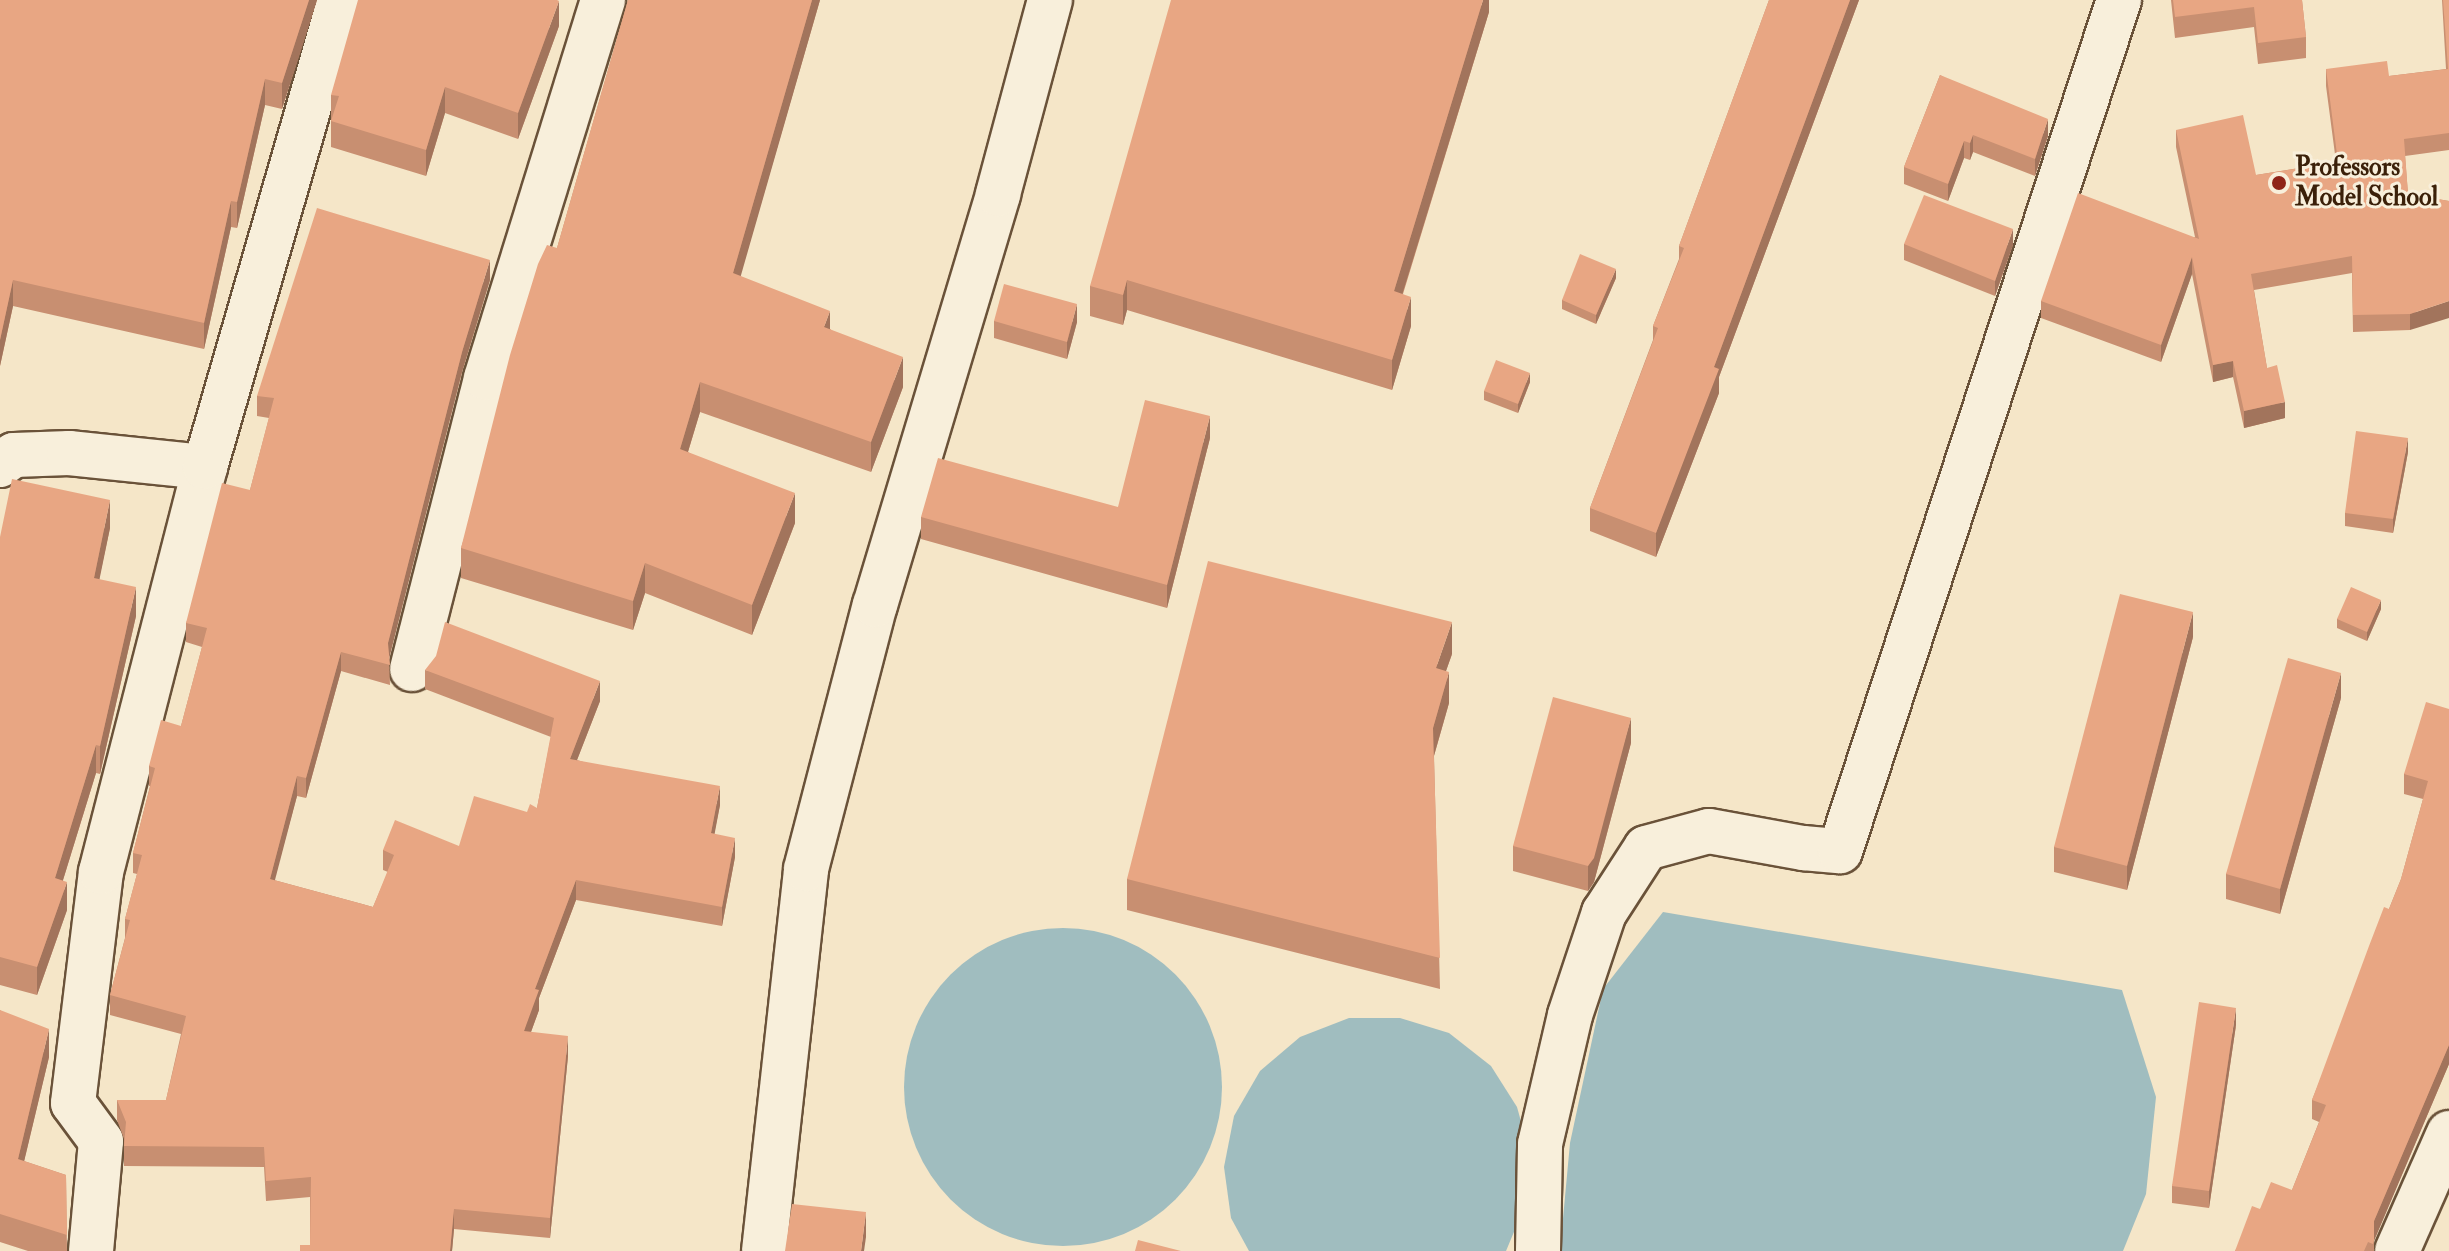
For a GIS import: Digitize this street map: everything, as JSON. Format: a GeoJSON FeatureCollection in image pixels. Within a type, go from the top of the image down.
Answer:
{"type":"FeatureCollection","features":[{"type":"Feature","properties":{"kind":"street"},"geometry":{"type":"LineString","coordinates":[[91,1251],[101,1141],[73,1103],[101,872],[205,467],[340,0]]}},
{"type":"Feature","properties":{"kind":"street"},"geometry":{"type":"LineString","coordinates":[[412,669],[486,378],[603,0]]}},
{"type":"Feature","properties":{"kind":"street"},"geometry":{"type":"LineString","coordinates":[[764,1251],[806,869],[875,605],[998,194],[1050,0]]}},
{"type":"Feature","properties":{"kind":"street"},"geometry":{"type":"LineString","coordinates":[[1538,1251],[1540,1144],[1570,1015],[1604,913],[1646,848],[1709,831],[1803,848],[1840,851],[2119,0]]}},
{"type":"Feature","properties":{"kind":"street"},"geometry":{"type":"LineString","coordinates":[[0,465],[14,455],[69,453],[205,467]]}},
{"type":"Feature","properties":{"kind":"street"},"geometry":{"type":"LineString","coordinates":[[2397,1251],[2449,1133]]}},
{"type":"Feature","properties":{"kind":"water"},"geometry":{"type":"Polygon","coordinates":[[[1663,912],[2122,990],[2156,1097],[2146,1194],[2123,1251],[1560,1251],[1570,1143],[1603,989],[1663,912]]]}},
{"type":"Feature","properties":{"kind":"water"},"geometry":{"type":"Polygon","coordinates":[[[1047,928],[1079,928],[1109,934],[1138,946],[1176,974],[1196,998],[1210,1026],[1222,1071],[1222,1103],[1210,1148],[1196,1176],[1176,1200],[1152,1220],[1109,1240],[1079,1246],[1047,1246],[1017,1240],[974,1220],[950,1200],[930,1176],[910,1133],[904,1103],[904,1071],[910,1041],[930,998],[950,974],[974,954],[1017,934],[1047,928]]]}},
{"type":"Feature","properties":{"kind":"water"},"geometry":{"type":"Polygon","coordinates":[[[1349,1018],[1400,1018],[1449,1033],[1491,1066],[1517,1107],[1530,1154],[1526,1203],[1506,1251],[1249,1251],[1231,1218],[1224,1167],[1234,1116],[1260,1071],[1300,1037],[1349,1018]]]}},
{"type":"Feature","properties":{"kind":"building"},"geometry":{"type":"Polygon","coordinates":[[[0,0],[309,0],[282,83],[265,79],[237,202],[231,201],[204,323],[13,280],[0,340],[0,0]]]}},
{"type":"Feature","properties":{"kind":"building"},"geometry":{"type":"Polygon","coordinates":[[[358,0],[559,1],[518,113],[445,87],[426,150],[331,121],[339,96],[331,95],[358,0]]]}},
{"type":"Feature","properties":{"kind":"building"},"geometry":{"type":"Polygon","coordinates":[[[628,0],[812,0],[733,273],[830,311],[824,327],[903,357],[871,442],[700,382],[680,449],[795,493],[752,605],[645,563],[633,601],[461,548],[510,355],[538,264],[547,245],[557,248],[628,0]]]}},
{"type":"Feature","properties":{"kind":"building"},"geometry":{"type":"Polygon","coordinates":[[[1171,0],[1483,0],[1394,291],[1411,297],[1392,360],[1127,280],[1123,295],[1090,286],[1171,0]]]}},
{"type":"Feature","properties":{"kind":"building"},"geometry":{"type":"Polygon","coordinates":[[[1769,0],[1850,0],[1714,367],[1719,369],[1656,533],[1590,508],[1658,328],[1653,326],[1684,248],[1679,246],[1769,0]]]}},
{"type":"Feature","properties":{"kind":"building"},"geometry":{"type":"Polygon","coordinates":[[[2173,0],[2302,0],[2306,37],[2258,43],[2254,7],[2175,17],[2173,0]]]}},
{"type":"Feature","properties":{"kind":"building"},"geometry":{"type":"Polygon","coordinates":[[[2443,0],[2449,0],[2449,133],[2404,139],[2408,194],[2449,201],[2449,301],[2410,314],[2353,315],[2352,256],[2251,274],[2267,368],[2277,365],[2285,402],[2244,411],[2233,361],[2213,365],[2192,257],[2161,345],[2041,301],[2078,193],[2199,239],[2176,130],[2243,115],[2256,175],[2338,162],[2326,69],[2387,61],[2389,76],[2448,69],[2443,0]]]}},
{"type":"Feature","properties":{"kind":"building"},"geometry":{"type":"Polygon","coordinates":[[[1940,75],[2048,119],[2035,159],[1973,135],[1970,143],[1964,141],[1948,184],[1904,167],[1940,75]]]}},
{"type":"Feature","properties":{"kind":"building"},"geometry":{"type":"Polygon","coordinates":[[[1924,195],[2013,229],[1995,281],[1904,244],[1924,195]]]}},
{"type":"Feature","properties":{"kind":"building"},"geometry":{"type":"Polygon","coordinates":[[[317,208],[490,260],[462,352],[388,643],[390,665],[341,652],[306,778],[297,776],[270,879],[373,907],[394,855],[383,850],[395,820],[459,846],[474,796],[527,812],[530,804],[537,808],[554,718],[425,670],[436,656],[445,622],[600,681],[570,759],[720,786],[711,833],[735,838],[722,907],[576,880],[535,989],[539,990],[524,1031],[568,1036],[550,1218],[454,1209],[450,1251],[300,1251],[300,1245],[310,1245],[311,1177],[266,1181],[264,1147],[124,1146],[126,1122],[117,1100],[166,1100],[186,1016],[110,995],[130,920],[125,919],[142,855],[133,853],[155,768],[149,766],[161,720],[181,726],[207,628],[186,623],[222,483],[250,490],[274,398],[257,396],[317,208]]]}},
{"type":"Feature","properties":{"kind":"building"},"geometry":{"type":"Polygon","coordinates":[[[1580,254],[1616,269],[1596,315],[1562,300],[1580,254]]]}},
{"type":"Feature","properties":{"kind":"building"},"geometry":{"type":"Polygon","coordinates":[[[1004,284],[1077,304],[1067,342],[994,321],[1004,284]]]}},
{"type":"Feature","properties":{"kind":"building"},"geometry":{"type":"Polygon","coordinates":[[[1496,360],[1530,373],[1518,404],[1484,391],[1496,360]]]}},
{"type":"Feature","properties":{"kind":"building"},"geometry":{"type":"Polygon","coordinates":[[[1145,400],[1210,416],[1167,585],[921,517],[938,458],[1118,507],[1145,400]]]}},
{"type":"Feature","properties":{"kind":"building"},"geometry":{"type":"Polygon","coordinates":[[[2356,431],[2408,438],[2393,519],[2345,513],[2356,431]]]}},
{"type":"Feature","properties":{"kind":"building"},"geometry":{"type":"Polygon","coordinates":[[[12,479],[110,500],[94,578],[136,587],[100,746],[96,745],[55,878],[67,882],[37,967],[0,957],[0,537],[12,479]]]}},
{"type":"Feature","properties":{"kind":"building"},"geometry":{"type":"Polygon","coordinates":[[[1208,561],[1452,622],[1436,668],[1449,672],[1433,728],[1440,958],[1127,879],[1208,561]]]}},
{"type":"Feature","properties":{"kind":"building"},"geometry":{"type":"Polygon","coordinates":[[[2351,587],[2381,600],[2367,632],[2337,619],[2351,587]]]}},
{"type":"Feature","properties":{"kind":"building"},"geometry":{"type":"Polygon","coordinates":[[[2120,594],[2193,612],[2127,866],[2054,847],[2120,594]]]}},
{"type":"Feature","properties":{"kind":"building"},"geometry":{"type":"Polygon","coordinates":[[[2288,658],[2341,673],[2280,889],[2226,874],[2288,658]]]}},
{"type":"Feature","properties":{"kind":"building"},"geometry":{"type":"Polygon","coordinates":[[[1553,697],[1631,718],[1594,858],[1588,866],[1513,846],[1553,697]]]}},
{"type":"Feature","properties":{"kind":"building"},"geometry":{"type":"Polygon","coordinates":[[[2426,702],[2449,709],[2449,1045],[2374,1221],[2373,1244],[2368,1242],[2364,1251],[2235,1251],[2252,1206],[2260,1209],[2271,1182],[2292,1190],[2326,1105],[2312,1100],[2384,907],[2389,909],[2401,879],[2428,781],[2404,774],[2426,702]]]}},
{"type":"Feature","properties":{"kind":"building"},"geometry":{"type":"Polygon","coordinates":[[[2199,1002],[2236,1008],[2209,1191],[2172,1186],[2199,1002]]]}},
{"type":"Feature","properties":{"kind":"building"},"geometry":{"type":"Polygon","coordinates":[[[0,1010],[49,1029],[18,1159],[66,1175],[67,1235],[0,1214],[0,1010]]]}},
{"type":"Feature","properties":{"kind":"building"},"geometry":{"type":"Polygon","coordinates":[[[792,1204],[866,1212],[861,1251],[785,1251],[792,1204]]]}},
{"type":"Feature","properties":{"kind":"building"},"geometry":{"type":"Polygon","coordinates":[[[1138,1240],[1181,1251],[1135,1251],[1138,1240]]]}},
{"type":"Feature","properties":{"kind":"place","name":"Professors Model School"},"geometry":{"type":"Point","coordinates":[2279,183]}}]}
